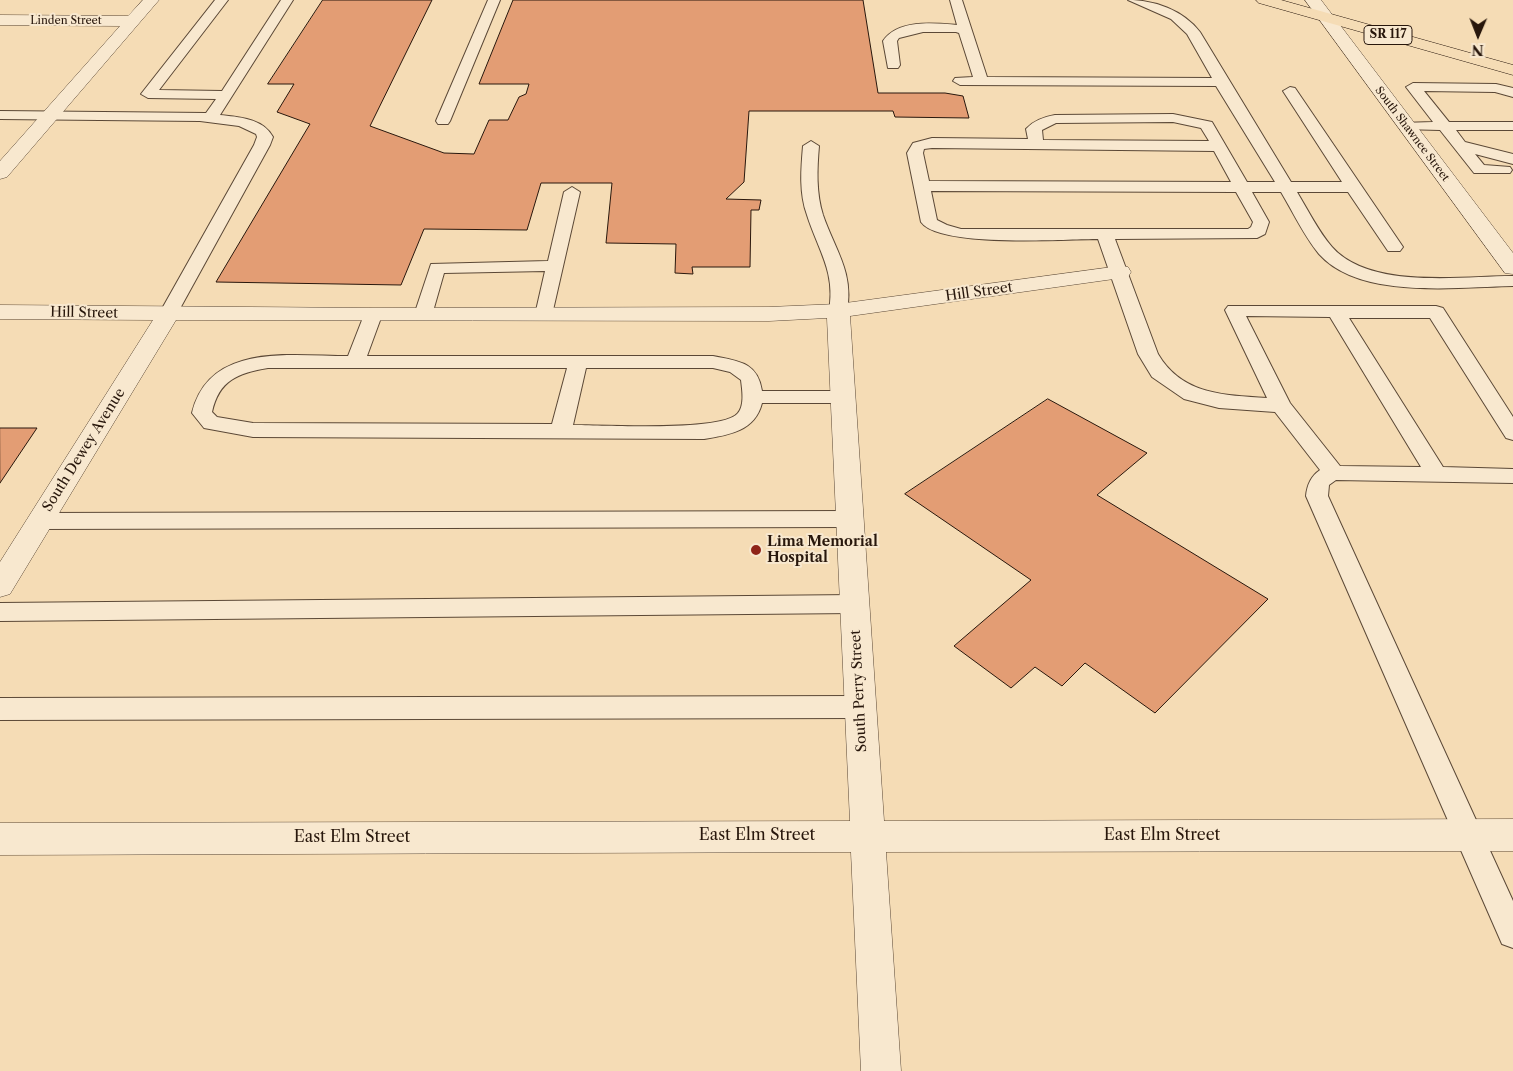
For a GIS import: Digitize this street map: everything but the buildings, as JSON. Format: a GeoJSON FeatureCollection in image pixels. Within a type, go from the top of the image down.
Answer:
{"type":"FeatureCollection","features":[{"type":"Feature","properties":{"kind":"main road","name":"SR 117"},"geometry":{"type":"LineString","coordinates":[[1264,0],[1513,70]]}},
{"type":"Feature","properties":{"kind":"street"},"geometry":{"type":"LineString","coordinates":[[0,173],[151,0]]}},
{"type":"Feature","properties":{"kind":"street","name":"South Shawnee Street"},"geometry":{"type":"LineString","coordinates":[[1313,0],[1513,268]]}},
{"type":"Feature","properties":{"kind":"street","name":"Linden Street"},"geometry":{"type":"LineString","coordinates":[[0,20],[132,21]]}},
{"type":"Feature","properties":{"kind":"street","name":"Hill Street"},"geometry":{"type":"LineString","coordinates":[[0,312],[544,315],[838,311],[1120,272]]}},
{"type":"Feature","properties":{"kind":"street","name":"South Perry Street"},"geometry":{"type":"LineString","coordinates":[[838,311],[881,1071]]}},
{"type":"Feature","properties":{"kind":"street","name":"South Dewey Avenue"},"geometry":{"type":"LineString","coordinates":[[0,586],[168,314]]}},
{"type":"Feature","properties":{"kind":"street","name":"East Elm Street"},"geometry":{"type":"LineString","coordinates":[[0,838],[1513,835]]}},
{"type":"Feature","properties":{"kind":"lane"},"geometry":{"type":"LineString","coordinates":[[222,0],[148,94],[226,95]]}},
{"type":"Feature","properties":{"kind":"lane"},"geometry":{"type":"LineString","coordinates":[[210,118],[287,0]]}},
{"type":"Feature","properties":{"kind":"lane"},"geometry":{"type":"LineString","coordinates":[[443,121],[494,0]]}},
{"type":"Feature","properties":{"kind":"lane"},"geometry":{"type":"LineString","coordinates":[[956,0],[979,76]]}},
{"type":"Feature","properties":{"kind":"lane"},"geometry":{"type":"LineString","coordinates":[[1134,0],[1164,10],[1185,23],[1193,32],[1218,77],[1325,250],[1339,261],[1359,273],[1392,280],[1513,281]]}},
{"type":"Feature","properties":{"kind":"lane"},"geometry":{"type":"LineString","coordinates":[[893,65],[890,41],[897,33],[918,29],[964,28]]}},
{"type":"Feature","properties":{"kind":"lane"},"geometry":{"type":"LineString","coordinates":[[960,81],[979,76],[1218,77]]}},
{"type":"Feature","properties":{"kind":"lane"},"geometry":{"type":"LineString","coordinates":[[1508,165],[1460,145],[1414,87],[1496,88],[1513,93]]}},
{"type":"Feature","properties":{"kind":"lane"},"geometry":{"type":"LineString","coordinates":[[1290,91],[1394,247]]}},
{"type":"Feature","properties":{"kind":"lane"},"geometry":{"type":"LineString","coordinates":[[0,115],[210,118],[225,119],[255,126],[262,131],[265,137],[168,314]]}},
{"type":"Feature","properties":{"kind":"lane"},"geometry":{"type":"LineString","coordinates":[[1036,144],[1034,129],[1042,123],[1055,119],[1173,118],[1206,125],[1219,146],[1243,187],[1261,222],[1260,230],[1251,234],[961,234],[941,229],[929,222],[915,153],[918,146],[932,143],[1219,146]]}},
{"type":"Feature","properties":{"kind":"lane"},"geometry":{"type":"LineString","coordinates":[[1406,126],[1513,126]]}},
{"type":"Feature","properties":{"kind":"lane"},"geometry":{"type":"LineString","coordinates":[[811,146],[809,165],[811,200],[824,238],[840,273],[842,299],[838,311]]}},
{"type":"Feature","properties":{"kind":"lane"},"geometry":{"type":"LineString","coordinates":[[922,186],[1353,187]]}},
{"type":"Feature","properties":{"kind":"lane"},"geometry":{"type":"LineString","coordinates":[[544,315],[572,192]]}},
{"type":"Feature","properties":{"kind":"lane"},"geometry":{"type":"LineString","coordinates":[[1105,234],[1148,354],[1159,373],[1191,394],[1219,401],[1281,406]]}},
{"type":"Feature","properties":{"kind":"lane"},"geometry":{"type":"LineString","coordinates":[[423,315],[437,268],[555,266]]}},
{"type":"Feature","properties":{"kind":"lane"},"geometry":{"type":"LineString","coordinates":[[1334,473],[1281,406],[1234,310],[1436,312],[1513,433]]}},
{"type":"Feature","properties":{"kind":"lane"},"geometry":{"type":"LineString","coordinates":[[1336,312],[1436,474]]}},
{"type":"Feature","properties":{"kind":"lane"},"geometry":{"type":"LineString","coordinates":[[355,362],[373,315]]}},
{"type":"Feature","properties":{"kind":"lane"},"geometry":{"type":"LineString","coordinates":[[268,362],[578,362],[720,364],[736,367],[750,377],[754,397],[751,410],[743,422],[726,429],[704,432],[253,430],[211,423],[202,413],[204,400],[212,386],[226,374],[242,366],[268,362]]}},
{"type":"Feature","properties":{"kind":"lane"},"geometry":{"type":"LineString","coordinates":[[561,431],[578,362]]}},
{"type":"Feature","properties":{"kind":"lane"},"geometry":{"type":"LineString","coordinates":[[754,397],[842,397]]}},
{"type":"Feature","properties":{"kind":"lane"},"geometry":{"type":"LineString","coordinates":[[1513,476],[1334,473],[1322,478],[1317,486],[1317,496],[1513,934]]}},
{"type":"Feature","properties":{"kind":"lane"},"geometry":{"type":"LineString","coordinates":[[40,521],[850,520]]}},
{"type":"Feature","properties":{"kind":"lane"},"geometry":{"type":"LineString","coordinates":[[0,612],[854,604]]}},
{"type":"Feature","properties":{"kind":"lane"},"geometry":{"type":"LineString","coordinates":[[0,709],[860,707]]}},
{"type":"Feature","properties":{"kind":"place","name":"Lima Memorial Hospital"},"geometry":{"type":"Point","coordinates":[756,550]}}]}
